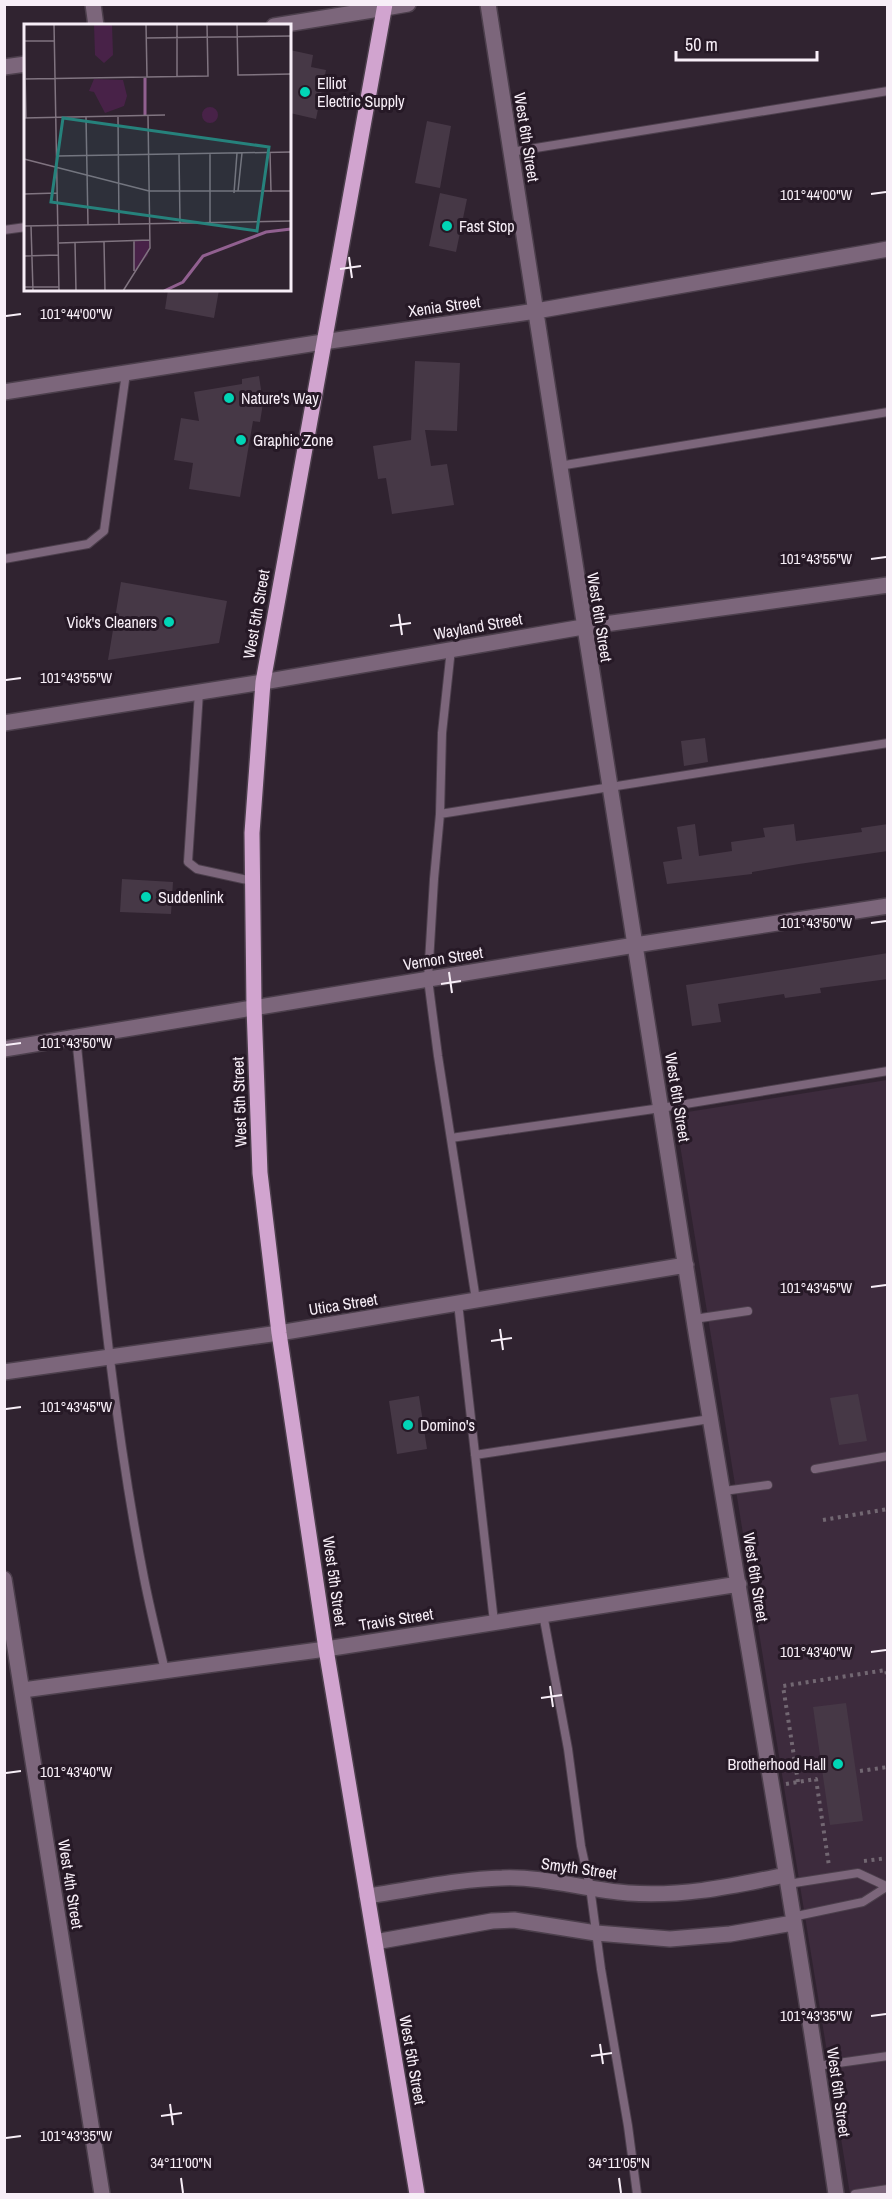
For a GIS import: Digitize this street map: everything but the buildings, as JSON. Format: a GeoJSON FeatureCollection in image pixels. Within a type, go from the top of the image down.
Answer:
{"type":"FeatureCollection","features":[{"type":"Feature","properties":{"kind":"main road","name":"West 5th Street"},"geometry":{"type":"LineString","coordinates":[[385,6],[262,682],[252,833],[252,881],[260,1173],[279,1333],[326,1649],[417,2194]]}},
{"type":"Feature","properties":{"kind":"street"},"geometry":{"type":"LineString","coordinates":[[93,4],[96,24]]}},
{"type":"Feature","properties":{"kind":"street"},"geometry":{"type":"LineString","coordinates":[[285,24],[408,4]]}},
{"type":"Feature","properties":{"kind":"street","name":"West 6th Street"},"geometry":{"type":"LineString","coordinates":[[488,4],[583,627],[694,1319],[818,2066],[836,2194]]}},
{"type":"Feature","properties":{"kind":"street"},"geometry":{"type":"LineString","coordinates":[[4,67],[24,64]]}},
{"type":"Feature","properties":{"kind":"street","name":"Xenia Street"},"geometry":{"type":"LineString","coordinates":[[4,392],[536,311],[888,249]]}},
{"type":"Feature","properties":{"kind":"street","name":"Wayland Street"},"geometry":{"type":"LineString","coordinates":[[4,723],[583,627],[888,585]]}},
{"type":"Feature","properties":{"kind":"street","name":"Vernon Street"},"geometry":{"type":"LineString","coordinates":[[4,1049],[635,945],[888,906]]}},
{"type":"Feature","properties":{"kind":"street","name":"Utica Street"},"geometry":{"type":"LineString","coordinates":[[4,1372],[279,1333],[686,1265]]}},
{"type":"Feature","properties":{"kind":"street","name":"West 4th Street"},"geometry":{"type":"LineString","coordinates":[[4,1579],[24,1690],[28,1734],[102,2194]]}},
{"type":"Feature","properties":{"kind":"street","name":"Travis Street"},"geometry":{"type":"LineString","coordinates":[[24,1690],[326,1649],[739,1584]]}},
{"type":"Feature","properties":{"kind":"street","name":"Smyth Street"},"geometry":{"type":"LineString","coordinates":[[367,1896],[501,1878],[527,1878],[626,1893],[689,1893],[787,1880]]}},
{"type":"Feature","properties":{"kind":"street"},"geometry":{"type":"LineString","coordinates":[[375,1942],[492,1921],[514,1920],[596,1933],[670,1939],[730,1934],[793,1920]]}},
{"type":"Feature","properties":{"kind":"lane"},"geometry":{"type":"LineString","coordinates":[[511,152],[888,91]]}},
{"type":"Feature","properties":{"kind":"lane"},"geometry":{"type":"LineString","coordinates":[[4,230],[24,227]]}},
{"type":"Feature","properties":{"kind":"lane"},"geometry":{"type":"LineString","coordinates":[[4,559],[88,544],[104,531],[126,373]]}},
{"type":"Feature","properties":{"kind":"lane"},"geometry":{"type":"LineString","coordinates":[[559,466],[888,412]]}},
{"type":"Feature","properties":{"kind":"lane"},"geometry":{"type":"LineString","coordinates":[[451,649],[442,733],[440,814],[428,979],[476,1300]]}},
{"type":"Feature","properties":{"kind":"lane"},"geometry":{"type":"LineString","coordinates":[[199,692],[188,862],[197,869],[252,881]]}},
{"type":"Feature","properties":{"kind":"lane"},"geometry":{"type":"LineString","coordinates":[[440,814],[888,743]]}},
{"type":"Feature","properties":{"kind":"lane"},"geometry":{"type":"LineString","coordinates":[[76,1037],[110,1356],[124,1464],[144,1579],[165,1671]]}},
{"type":"Feature","properties":{"kind":"lane"},"geometry":{"type":"LineString","coordinates":[[451,1138],[661,1108],[888,1071]]}},
{"type":"Feature","properties":{"kind":"lane"},"geometry":{"type":"LineString","coordinates":[[458,1304],[494,1622]]}},
{"type":"Feature","properties":{"kind":"lane"},"geometry":{"type":"LineString","coordinates":[[694,1319],[748,1311]]}},
{"type":"Feature","properties":{"kind":"lane"},"geometry":{"type":"LineString","coordinates":[[475,1455],[711,1419]]}},
{"type":"Feature","properties":{"kind":"lane"},"geometry":{"type":"LineString","coordinates":[[815,1469],[888,1456]]}},
{"type":"Feature","properties":{"kind":"lane"},"geometry":{"type":"LineString","coordinates":[[724,1491],[768,1485]]}},
{"type":"Feature","properties":{"kind":"lane"},"geometry":{"type":"LineString","coordinates":[[543,1614],[568,1749],[580,1846],[590,1887],[637,2194]]}},
{"type":"Feature","properties":{"kind":"lane"},"geometry":{"type":"LineString","coordinates":[[787,1880],[858,1873],[887,1886]]}},
{"type":"Feature","properties":{"kind":"lane"},"geometry":{"type":"LineString","coordinates":[[793,1920],[863,1902],[887,1886]]}},
{"type":"Feature","properties":{"kind":"lane"},"geometry":{"type":"LineString","coordinates":[[818,2066],[888,2056]]}},
{"type":"Feature","properties":{"kind":"lane"},"geometry":{"type":"LineString","coordinates":[[855,2194],[888,2189]]}},
{"type":"Feature","properties":{"kind":"path"},"geometry":{"type":"LineString","coordinates":[[823,1520],[888,1509]]}},
{"type":"Feature","properties":{"kind":"path"},"geometry":{"type":"LineString","coordinates":[[798,1782],[783,1686],[886,1670],[888,1680]]}},
{"type":"Feature","properties":{"kind":"path"},"geometry":{"type":"LineString","coordinates":[[860,1771],[888,1767]]}},
{"type":"Feature","properties":{"kind":"path"},"geometry":{"type":"LineString","coordinates":[[772,1786],[816,1779],[830,1866]]}},
{"type":"Feature","properties":{"kind":"shaded area"},"geometry":{"type":"Polygon","coordinates":[[[887,1080],[887,2194],[850,2194],[675,1114],[887,1080]]]}},
{"type":"Feature","properties":{"kind":"place","name":"Elliot Electric Supply"},"geometry":{"type":"Point","coordinates":[305,92]}},
{"type":"Feature","properties":{"kind":"place","name":"Fast Stop"},"geometry":{"type":"Point","coordinates":[447,226]}},
{"type":"Feature","properties":{"kind":"place","name":"Nature's Way"},"geometry":{"type":"Point","coordinates":[229,398]}},
{"type":"Feature","properties":{"kind":"place","name":"Graphic Zone"},"geometry":{"type":"Point","coordinates":[241,440]}},
{"type":"Feature","properties":{"kind":"place","name":"Vick's Cleaners"},"geometry":{"type":"Point","coordinates":[169,622]}},
{"type":"Feature","properties":{"kind":"place","name":"Suddenlink"},"geometry":{"type":"Point","coordinates":[146,897]}},
{"type":"Feature","properties":{"kind":"place","name":"Domino's"},"geometry":{"type":"Point","coordinates":[408,1425]}},
{"type":"Feature","properties":{"kind":"place","name":"Brotherhood Hall"},"geometry":{"type":"Point","coordinates":[838,1764]}}]}
